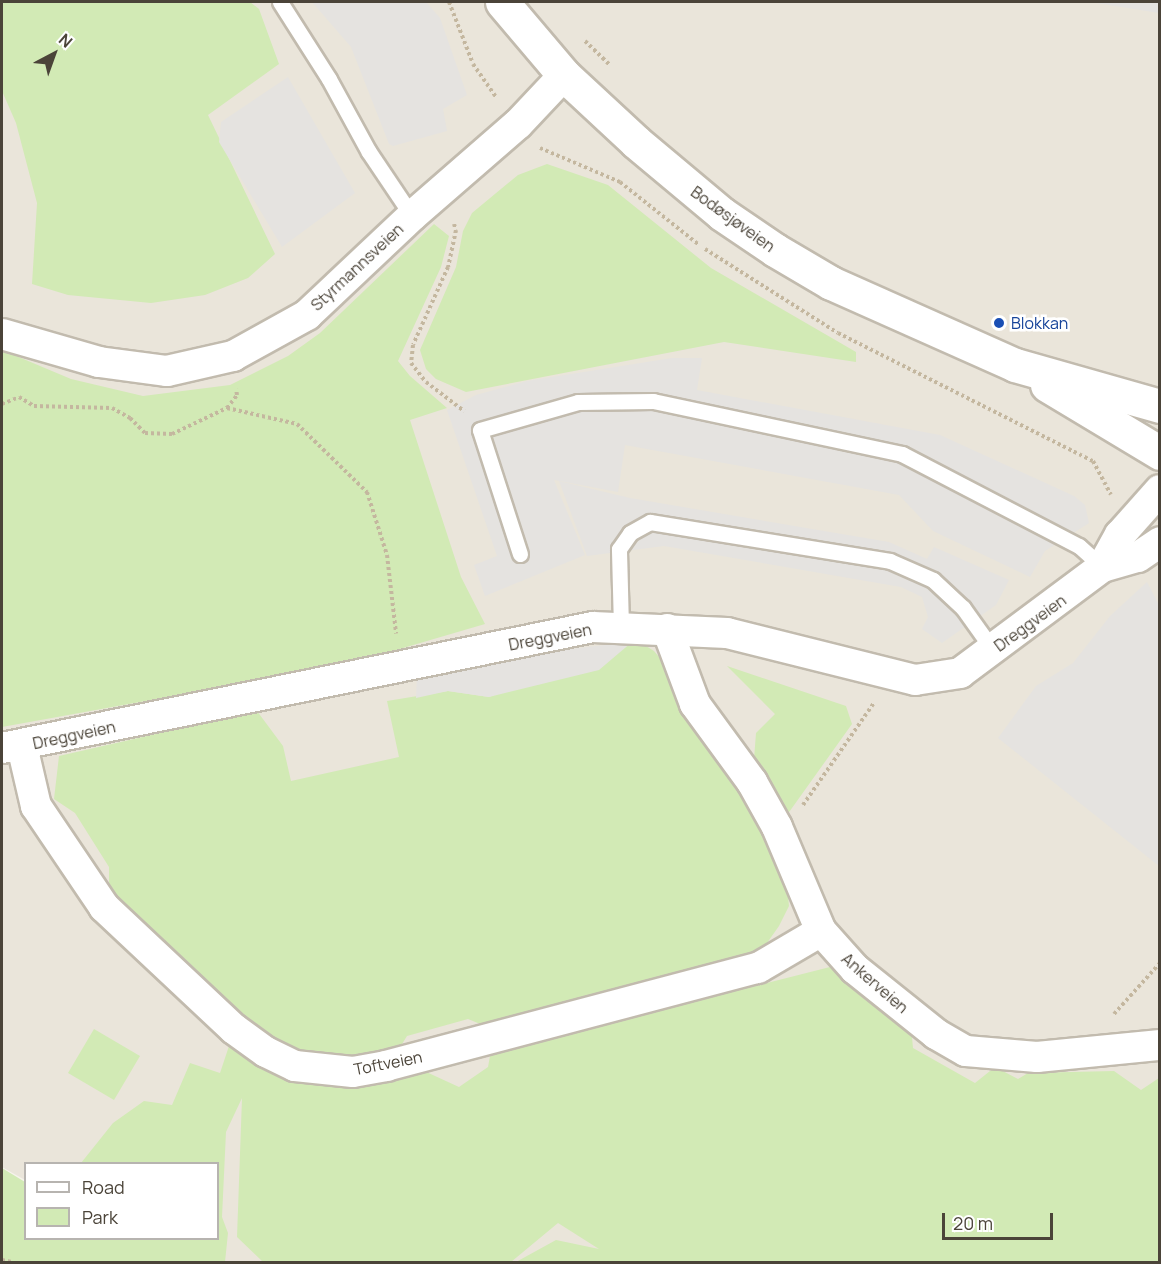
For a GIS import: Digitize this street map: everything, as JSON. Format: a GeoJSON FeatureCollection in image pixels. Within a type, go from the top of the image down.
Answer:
{"type":"FeatureCollection","features":[{"type":"Feature","properties":{"kind":"street","name":"Bodøsjøveien"},"geometry":{"type":"LineString","coordinates":[[502,2],[564,75],[722,214],[775,250],[831,284],[1015,364],[1160,406]]}},
{"type":"Feature","properties":{"kind":"street","name":"Styrmannsveien"},"geometry":{"type":"LineString","coordinates":[[2,334],[99,362],[167,371],[233,356],[307,315],[412,216],[518,124],[564,75]]}},
{"type":"Feature","properties":{"kind":"street","name":"Bodøsjøveien"},"geometry":{"type":"LineString","coordinates":[[1015,364],[1160,453]]}},
{"type":"Feature","properties":{"kind":"street","name":"Dreggveien"},"geometry":{"type":"LineString","coordinates":[[1102,567],[1120,535],[1160,490]]}},
{"type":"Feature","properties":{"kind":"street","name":"Dreggveien"},"geometry":{"type":"LineString","coordinates":[[12,747],[593,627],[727,633],[915,681],[960,673],[1102,567],[1138,557],[1160,542]]}},
{"type":"Feature","properties":{"kind":"street","name":"Ankerveien"},"geometry":{"type":"LineString","coordinates":[[667,629],[695,704],[752,782],[780,836],[821,932],[855,969],[936,1034],[966,1051],[1003,1056],[1077,1054],[1160,1045]]}},
{"type":"Feature","properties":{"kind":"street","name":"Toftveien"},"geometry":{"type":"LineString","coordinates":[[12,747],[36,806],[104,907],[234,1029],[266,1052],[295,1065],[354,1072],[386,1066],[758,968],[821,932]]}},
{"type":"Feature","properties":{"kind":"lane"},"geometry":{"type":"LineString","coordinates":[[280,2],[330,79],[369,152],[412,216]]}},
{"type":"Feature","properties":{"kind":"lane"},"geometry":{"type":"LineString","coordinates":[[520,554],[480,430],[578,402],[653,401],[902,454],[1079,546],[1102,567]]}},
{"type":"Feature","properties":{"kind":"lane"},"geometry":{"type":"LineString","coordinates":[[621,627],[619,549],[630,533],[650,522],[890,561],[933,580],[963,608],[993,650]]}},
{"type":"Feature","properties":{"kind":"path"},"geometry":{"type":"LineString","coordinates":[[449,2],[474,64],[498,101]]}},
{"type":"Feature","properties":{"kind":"path"},"geometry":{"type":"LineString","coordinates":[[578,32],[616,71]]}},
{"type":"Feature","properties":{"kind":"path"},"geometry":{"type":"LineString","coordinates":[[451,217],[456,231],[448,267],[413,345],[411,363],[426,382],[457,402],[480,430]]}},
{"type":"Feature","properties":{"kind":"path"},"geometry":{"type":"LineString","coordinates":[[2,404],[20,398],[34,406],[112,408],[130,418],[145,433],[172,434],[227,408],[237,395],[233,356]]}},
{"type":"Feature","properties":{"kind":"path"},"geometry":{"type":"LineString","coordinates":[[227,408],[297,424],[367,492],[387,555],[400,667]]}},
{"type":"Feature","properties":{"kind":"path"},"geometry":{"type":"LineString","coordinates":[[780,836],[873,705],[887,675]]}},
{"type":"Feature","properties":{"kind":"path"},"geometry":{"type":"LineString","coordinates":[[1077,1054],[1160,963]]}},
{"type":"Feature","properties":{"kind":"path"},"geometry":{"type":"LineString","coordinates":[[2,1260],[12,1263]]}},
{"type":"Feature","properties":{"kind":"shaded area"},"geometry":{"type":"Polygon","coordinates":[[[2,2],[1159,2],[1159,1262],[185,1262],[215,1240],[219,1240],[219,1162],[24,1162],[24,1179],[2,1167],[2,2]]]}},
{"type":"Feature","properties":{"kind":"shaded area"},"geometry":{"type":"Polygon","coordinates":[[[312,2],[426,2],[440,18],[467,95],[443,109],[447,131],[393,146],[389,144],[351,47],[312,2]]]}},
{"type":"Feature","properties":{"kind":"shaded area"},"geometry":{"type":"Polygon","coordinates":[[[1090,2],[1159,2],[1159,13],[1090,2]]]}},
{"type":"Feature","properties":{"kind":"shaded area"},"geometry":{"type":"Polygon","coordinates":[[[288,77],[355,193],[282,247],[219,142],[221,122],[288,77]]]}},
{"type":"Feature","properties":{"kind":"shaded area"},"geometry":{"type":"Polygon","coordinates":[[[672,358],[702,358],[697,390],[940,435],[1074,496],[1085,505],[1089,523],[1045,551],[1030,577],[933,531],[899,495],[625,445],[618,492],[554,480],[585,555],[485,596],[474,565],[497,556],[447,410],[476,395],[527,381],[672,358]]]}},
{"type":"Feature","properties":{"kind":"shaded area"},"geometry":{"type":"Polygon","coordinates":[[[559,481],[630,498],[889,542],[927,559],[934,547],[1009,580],[996,605],[942,643],[922,629],[928,617],[922,597],[901,587],[664,546],[587,556],[559,481]]]}},
{"type":"Feature","properties":{"kind":"shaded area"},"geometry":{"type":"Polygon","coordinates":[[[1147,582],[1160,607],[1159,866],[998,738],[1036,686],[1073,663],[1110,616],[1147,582]]]}},
{"type":"Feature","properties":{"kind":"shaded area"},"geometry":{"type":"Polygon","coordinates":[[[632,642],[599,670],[489,697],[448,691],[416,698],[417,676],[535,653],[632,642]]]}},
{"type":"Feature","properties":{"kind":"green space"},"geometry":{"type":"Polygon","coordinates":[[[2,2],[250,2],[259,9],[279,64],[208,115],[275,254],[248,278],[205,295],[151,303],[68,295],[32,284],[37,203],[16,123],[2,91],[2,2]]]}},
{"type":"Feature","properties":{"kind":"green space"},"geometry":{"type":"Polygon","coordinates":[[[547,164],[608,185],[711,268],[856,352],[856,362],[724,342],[466,392],[436,379],[426,369],[420,350],[456,267],[463,231],[472,213],[518,175],[547,164]]]}},
{"type":"Feature","properties":{"kind":"green space"},"geometry":{"type":"Polygon","coordinates":[[[434,224],[449,236],[441,267],[398,361],[410,376],[447,408],[410,420],[461,577],[485,624],[386,653],[283,676],[2,727],[2,350],[71,379],[143,396],[230,385],[288,356],[320,333],[434,224]]]}},
{"type":"Feature","properties":{"kind":"green space"},"geometry":{"type":"Polygon","coordinates":[[[638,641],[654,651],[671,671],[678,701],[690,723],[720,764],[742,782],[787,887],[789,906],[779,926],[767,943],[742,964],[490,1028],[468,1019],[407,1036],[394,1057],[316,1061],[252,1032],[109,900],[109,867],[75,813],[54,799],[59,756],[257,711],[283,746],[291,781],[399,757],[387,701],[448,691],[489,697],[638,641]]]}},
{"type":"Feature","properties":{"kind":"green space"},"geometry":{"type":"Polygon","coordinates":[[[727,666],[846,706],[852,724],[787,815],[754,759],[756,733],[775,714],[727,666]]]}},
{"type":"Feature","properties":{"kind":"green space"},"geometry":{"type":"Polygon","coordinates":[[[830,967],[911,1027],[913,1048],[975,1083],[995,1067],[1018,1079],[1028,1073],[1114,1071],[1141,1090],[1159,1078],[1159,1262],[516,1262],[556,1240],[599,1249],[558,1223],[511,1262],[263,1262],[237,1237],[242,1098],[226,1132],[222,1217],[228,1233],[225,1262],[2,1262],[2,1168],[24,1181],[24,1240],[219,1240],[219,1162],[82,1162],[113,1123],[144,1101],[172,1105],[190,1063],[220,1073],[230,1043],[275,1074],[316,1083],[371,1086],[422,1070],[459,1087],[488,1067],[492,1045],[573,1032],[830,967]]]}},
{"type":"Feature","properties":{"kind":"green space"},"geometry":{"type":"Polygon","coordinates":[[[94,1029],[140,1056],[114,1100],[68,1073],[94,1029]]]}},
{"type":"Feature","properties":{"kind":"place","name":"Blokkan"},"geometry":{"type":"Point","coordinates":[999,323]}}]}
